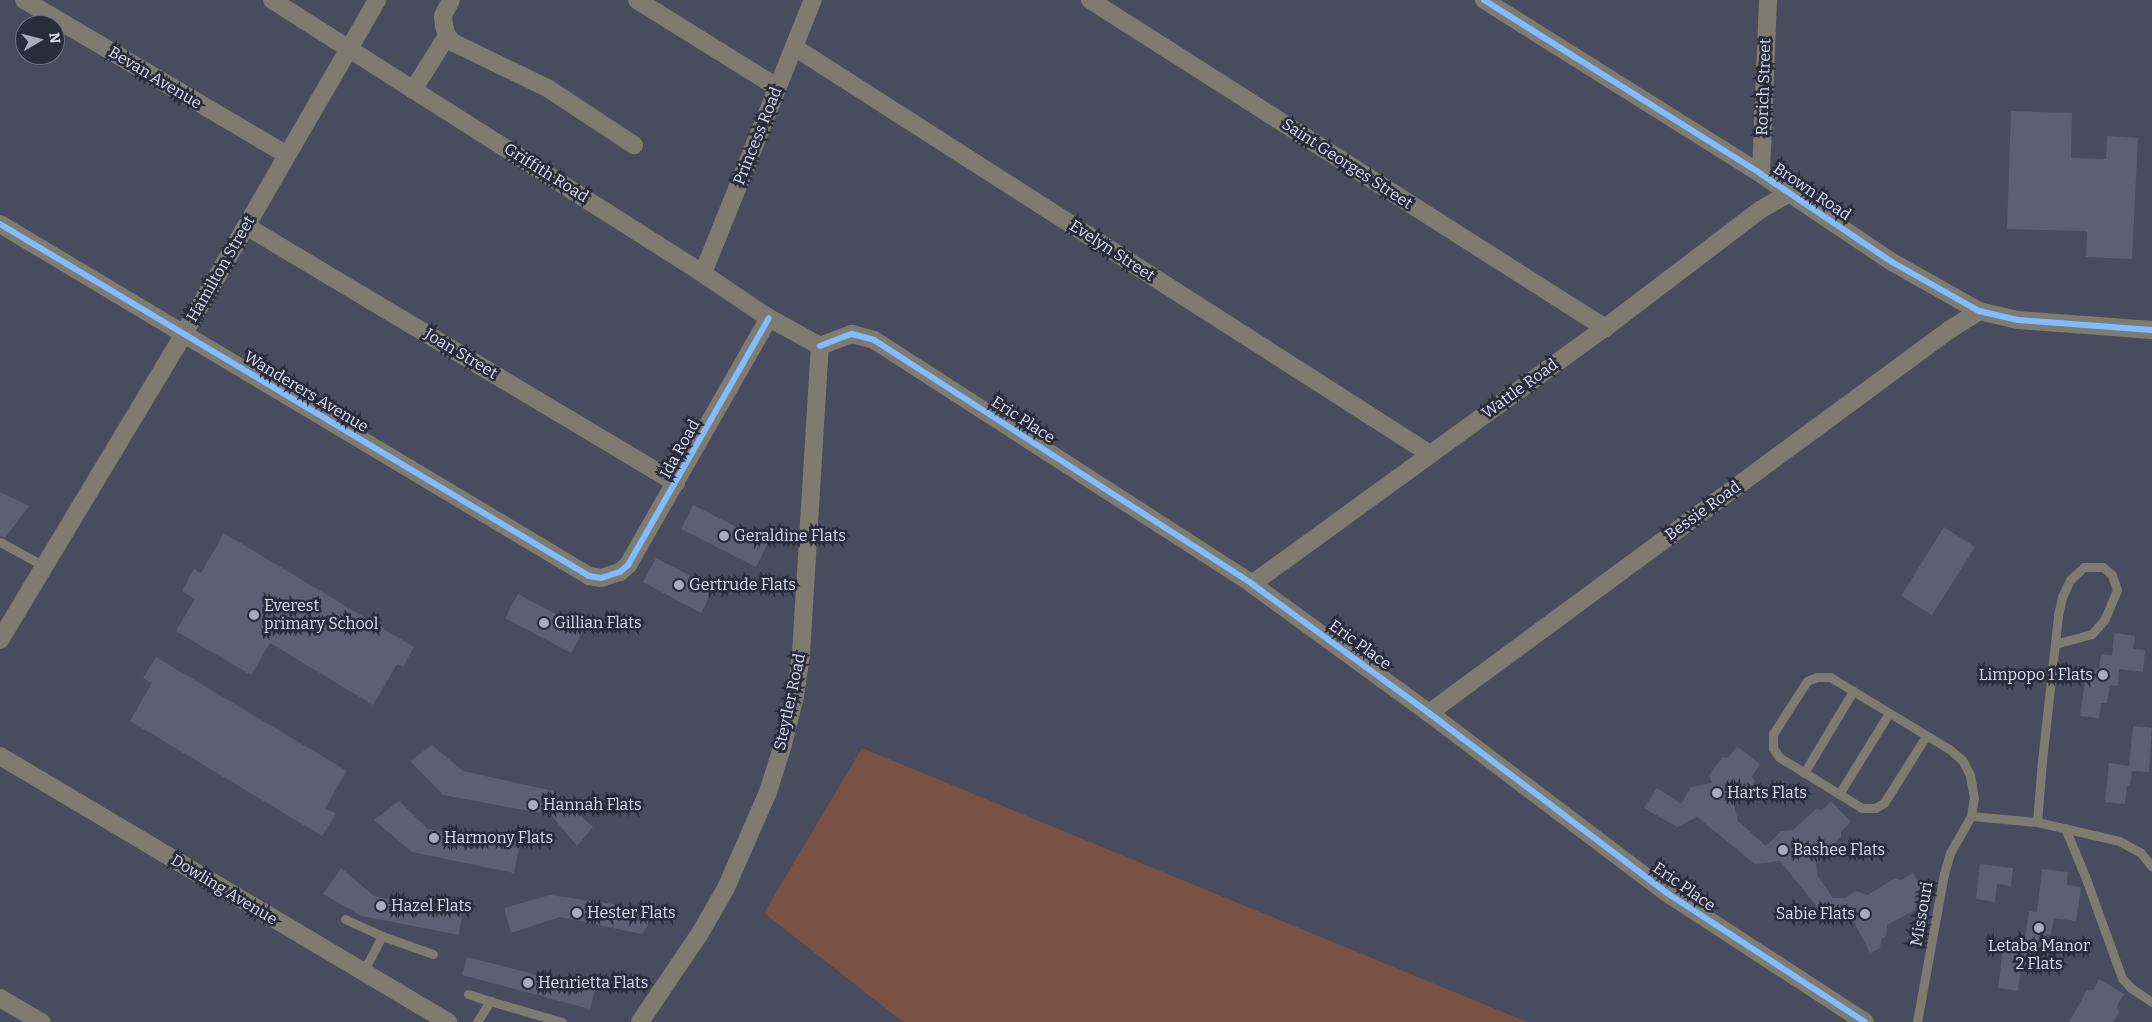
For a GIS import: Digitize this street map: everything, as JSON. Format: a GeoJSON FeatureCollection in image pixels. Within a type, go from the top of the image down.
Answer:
{"type":"FeatureCollection","features":[{"type":"Feature","properties":{"kind":"street","name":"Bevan Avenue"},"geometry":{"type":"LineString","coordinates":[[24,0],[287,155]]}},
{"type":"Feature","properties":{"kind":"street","name":"Griffith Road"},"geometry":{"type":"LineString","coordinates":[[272,0],[703,273],[769,318],[820,346]]}},
{"type":"Feature","properties":{"kind":"street","name":"Hamilton Street"},"geometry":{"type":"LineString","coordinates":[[0,640],[183,335],[377,0]]}},
{"type":"Feature","properties":{"kind":"street"},"geometry":{"type":"LineString","coordinates":[[451,0],[443,16],[447,36],[466,50],[549,89],[634,145]]}},
{"type":"Feature","properties":{"kind":"street"},"geometry":{"type":"LineString","coordinates":[[637,0],[655,5],[777,87]]}},
{"type":"Feature","properties":{"kind":"street","name":"Princess Road"},"geometry":{"type":"LineString","coordinates":[[703,273],[813,0]]}},
{"type":"Feature","properties":{"kind":"street","name":"Saint Georges Street"},"geometry":{"type":"LineString","coordinates":[[1090,0],[1605,328]]}},
{"type":"Feature","properties":{"kind":"street","name":"Brown Road"},"geometry":{"type":"LineString","coordinates":[[1484,0],[1761,174],[1788,194],[1892,262],[1979,311],[2018,320],[2152,330]]}},
{"type":"Feature","properties":{"kind":"street","name":"Rorich Street"},"geometry":{"type":"LineString","coordinates":[[1761,174],[1768,0]]}},
{"type":"Feature","properties":{"kind":"street"},"geometry":{"type":"LineString","coordinates":[[413,90],[447,36]]}},
{"type":"Feature","properties":{"kind":"street","name":"Evelyn Street"},"geometry":{"type":"LineString","coordinates":[[794,47],[1430,454]]}},
{"type":"Feature","properties":{"kind":"street","name":"Wattle Road"},"geometry":{"type":"LineString","coordinates":[[1252,584],[1605,328],[1760,210],[1788,194]]}},
{"type":"Feature","properties":{"kind":"street","name":"Wanderers Avenue"},"geometry":{"type":"LineString","coordinates":[[0,224],[589,576],[600,578]]}},
{"type":"Feature","properties":{"kind":"street","name":"Joan Street"},"geometry":{"type":"LineString","coordinates":[[246,226],[676,482]]}},
{"type":"Feature","properties":{"kind":"street","name":"Bessie Road"},"geometry":{"type":"LineString","coordinates":[[1429,713],[1925,348],[1979,311]]}},
{"type":"Feature","properties":{"kind":"street","name":"Ida Road"},"geometry":{"type":"LineString","coordinates":[[600,578],[610,577],[628,565],[769,318]]}},
{"type":"Feature","properties":{"kind":"street","name":"Eric Place"},"geometry":{"type":"LineString","coordinates":[[820,346],[852,334],[874,340],[1252,584],[1429,713],[1667,893],[1865,1022]]}},
{"type":"Feature","properties":{"kind":"street","name":"Steytler Road"},"geometry":{"type":"LineString","coordinates":[[640,1022],[699,936],[726,888],[768,792],[783,744],[795,696],[801,654],[820,346]]}},
{"type":"Feature","properties":{"kind":"street","name":"Dowling Avenue"},"geometry":{"type":"LineString","coordinates":[[0,756],[448,1022]]}},
{"type":"Feature","properties":{"kind":"street"},"geometry":{"type":"LineString","coordinates":[[0,998],[41,1022]]}},
{"type":"Feature","properties":{"kind":"lane"},"geometry":{"type":"LineString","coordinates":[[0,542],[44,566]]}},
{"type":"Feature","properties":{"kind":"lane"},"geometry":{"type":"LineString","coordinates":[[2036,822],[2055,644],[2060,606],[2070,580],[2084,567],[2103,567],[2112,576],[2117,590],[2104,620],[2092,634],[2055,644]]}},
{"type":"Feature","properties":{"kind":"lane","name":"Missouri"},"geometry":{"type":"LineString","coordinates":[[1917,1022],[1944,874],[1950,852],[1971,816],[1974,798],[1970,775],[1963,761],[1926,736],[1830,677],[1817,677],[1807,681],[1773,734],[1773,748],[1779,757],[1862,808],[1875,808],[1884,803],[1926,736]]}},
{"type":"Feature","properties":{"kind":"lane"},"geometry":{"type":"LineString","coordinates":[[1804,772],[1852,691]]}},
{"type":"Feature","properties":{"kind":"lane"},"geometry":{"type":"LineString","coordinates":[[1839,794],[1889,713]]}},
{"type":"Feature","properties":{"kind":"lane"},"geometry":{"type":"LineString","coordinates":[[1971,816],[2036,822],[2119,841],[2140,852],[2152,867]]}},
{"type":"Feature","properties":{"kind":"lane"},"geometry":{"type":"LineString","coordinates":[[2065,828],[2085,876],[2122,978],[2131,988],[2152,1002]]}},
{"type":"Feature","properties":{"kind":"lane"},"geometry":{"type":"LineString","coordinates":[[345,919],[382,936],[434,954]]}},
{"type":"Feature","properties":{"kind":"lane"},"geometry":{"type":"LineString","coordinates":[[363,972],[382,936]]}},
{"type":"Feature","properties":{"kind":"lane"},"geometry":{"type":"LineString","coordinates":[[468,994],[562,1022]]}},
{"type":"Feature","properties":{"kind":"lane"},"geometry":{"type":"LineString","coordinates":[[477,1022],[490,1001]]}},
{"type":"Feature","properties":{"kind":"shaded area"},"geometry":{"type":"Polygon","coordinates":[[[862,748],[1527,1022],[903,1022],[764,913],[862,748]]]}},
{"type":"Feature","properties":{"kind":"building"},"geometry":{"type":"Polygon","coordinates":[[[2011,111],[2072,113],[2071,158],[2106,159],[2107,136],[2138,138],[2132,259],[2086,257],[2087,231],[2007,229],[2011,111]]]}},
{"type":"Feature","properties":{"kind":"building"},"geometry":{"type":"Polygon","coordinates":[[[0,492],[29,506],[5,538],[0,536],[0,492]]]}},
{"type":"Feature","properties":{"kind":"building","name":"Geraldine Flats"},"geometry":{"type":"Polygon","coordinates":[[[693,505],[768,543],[756,567],[681,529],[693,505]]]}},
{"type":"Feature","properties":{"kind":"building"},"geometry":{"type":"Polygon","coordinates":[[[1944,527],[1975,547],[1932,615],[1901,596],[1944,527]]]}},
{"type":"Feature","properties":{"kind":"building"},"geometry":{"type":"Polygon","coordinates":[[[224,533],[414,647],[403,667],[397,664],[373,705],[270,643],[251,675],[176,631],[195,599],[182,591],[194,569],[201,573],[224,533]]]}},
{"type":"Feature","properties":{"kind":"building","name":"Gertrude Flats"},"geometry":{"type":"Polygon","coordinates":[[[656,558],[714,588],[701,613],[643,582],[656,558]]]}},
{"type":"Feature","properties":{"kind":"building","name":"Gillian Flats"},"geometry":{"type":"Polygon","coordinates":[[[518,594],[584,629],[571,653],[505,618],[518,594]]]}},
{"type":"Feature","properties":{"kind":"building","name":"Limpopo 1 Flats"},"geometry":{"type":"Polygon","coordinates":[[[2114,633],[2135,636],[2133,649],[2145,650],[2143,672],[2119,669],[2118,686],[2110,685],[2107,703],[2101,703],[2099,718],[2080,716],[2087,668],[2099,669],[2101,654],[2112,655],[2114,633]]]}},
{"type":"Feature","properties":{"kind":"building"},"geometry":{"type":"Polygon","coordinates":[[[156,657],[347,771],[325,808],[336,814],[322,836],[130,721],[152,683],[143,678],[156,657]]]}},
{"type":"Feature","properties":{"kind":"building"},"geometry":{"type":"Polygon","coordinates":[[[2133,726],[2152,728],[2149,772],[2132,771],[2130,786],[2127,786],[2125,804],[2105,802],[2109,763],[2129,766],[2133,726]]]}},
{"type":"Feature","properties":{"kind":"building","name":"Hannah Flats"},"geometry":{"type":"Polygon","coordinates":[[[432,745],[463,771],[553,791],[593,827],[577,846],[551,815],[443,795],[410,761],[432,745]]]}},
{"type":"Feature","properties":{"kind":"building"},"geometry":{"type":"Polygon","coordinates":[[[1737,746],[1760,764],[1752,776],[1755,781],[1742,799],[1733,801],[1738,821],[1766,846],[1781,831],[1793,830],[1816,809],[1822,810],[1831,801],[1851,822],[1841,832],[1841,837],[1816,859],[1817,875],[1833,898],[1845,898],[1856,891],[1868,895],[1895,878],[1901,880],[1913,873],[1926,897],[1916,903],[1915,910],[1887,925],[1886,936],[1881,940],[1880,948],[1870,953],[1853,920],[1827,919],[1780,861],[1755,864],[1697,817],[1677,827],[1644,808],[1657,788],[1681,804],[1691,787],[1712,783],[1709,775],[1723,757],[1728,758],[1737,746]]]}},
{"type":"Feature","properties":{"kind":"building","name":"Harmony Flats"},"geometry":{"type":"Polygon","coordinates":[[[399,801],[428,829],[519,848],[514,873],[412,852],[374,820],[399,801]]]}},
{"type":"Feature","properties":{"kind":"building"},"geometry":{"type":"Polygon","coordinates":[[[1980,864],[2013,868],[2011,886],[1997,884],[1995,902],[1976,899],[1980,864]]]}},
{"type":"Feature","properties":{"kind":"building","name":"Hazel Flats"},"geometry":{"type":"Polygon","coordinates":[[[341,868],[374,896],[462,915],[459,935],[362,916],[323,894],[341,868]]]}},
{"type":"Feature","properties":{"kind":"building","name":"Letaba Manor 2 Flats"},"geometry":{"type":"Polygon","coordinates":[[[2042,869],[2068,872],[2067,885],[2081,887],[2076,921],[2054,918],[2051,934],[2046,934],[2043,955],[2028,952],[2025,972],[2020,972],[2018,991],[1998,988],[2003,949],[2023,952],[2029,911],[2037,912],[2042,869]]]}},
{"type":"Feature","properties":{"kind":"building","name":"Hester Flats"},"geometry":{"type":"Polygon","coordinates":[[[550,895],[647,909],[651,920],[642,934],[560,917],[511,933],[504,908],[550,895]]]}},
{"type":"Feature","properties":{"kind":"building","name":"Henrietta Flats"},"geometry":{"type":"Polygon","coordinates":[[[467,957],[595,990],[590,1009],[462,975],[467,957]]]}},
{"type":"Feature","properties":{"kind":"building"},"geometry":{"type":"Polygon","coordinates":[[[2099,979],[2124,994],[2117,1006],[2119,1013],[2113,1022],[2069,1022],[2087,990],[2093,990],[2099,979]]]}},
{"type":"Feature","properties":{"kind":"cycle path"},"geometry":{"type":"LineString","coordinates":[[1484,0],[1761,174],[1892,262],[1979,311],[2018,320],[2152,330]]}},
{"type":"Feature","properties":{"kind":"cycle path"},"geometry":{"type":"LineString","coordinates":[[0,224],[589,576],[601,578],[620,572],[628,565],[769,318]]}},
{"type":"Feature","properties":{"kind":"cycle path"},"geometry":{"type":"LineString","coordinates":[[820,346],[852,334],[874,340],[1252,584],[1429,713],[1667,893],[1865,1022]]}},
{"type":"Feature","properties":{"kind":"place","name":"Geraldine Flats"},"geometry":{"type":"Point","coordinates":[724,536]}},
{"type":"Feature","properties":{"kind":"place","name":"Gertrude Flats"},"geometry":{"type":"Point","coordinates":[679,585]}},
{"type":"Feature","properties":{"kind":"place","name":"Everest primary School"},"geometry":{"type":"Point","coordinates":[254,615]}},
{"type":"Feature","properties":{"kind":"place","name":"Gillian Flats"},"geometry":{"type":"Point","coordinates":[544,623]}},
{"type":"Feature","properties":{"kind":"place","name":"Limpopo 1 Flats"},"geometry":{"type":"Point","coordinates":[2103,675]}},
{"type":"Feature","properties":{"kind":"place","name":"Harts Flats"},"geometry":{"type":"Point","coordinates":[1717,793]}},
{"type":"Feature","properties":{"kind":"place","name":"Hannah Flats"},"geometry":{"type":"Point","coordinates":[533,805]}},
{"type":"Feature","properties":{"kind":"place","name":"Harmony Flats"},"geometry":{"type":"Point","coordinates":[434,838]}},
{"type":"Feature","properties":{"kind":"place","name":"Bashee Flats"},"geometry":{"type":"Point","coordinates":[1783,850]}},
{"type":"Feature","properties":{"kind":"place","name":"Hazel Flats"},"geometry":{"type":"Point","coordinates":[381,906]}},
{"type":"Feature","properties":{"kind":"place","name":"Hester Flats"},"geometry":{"type":"Point","coordinates":[577,913]}},
{"type":"Feature","properties":{"kind":"place","name":"Sabie Flats"},"geometry":{"type":"Point","coordinates":[1865,914]}},
{"type":"Feature","properties":{"kind":"place","name":"Letaba Manor 2 Flats"},"geometry":{"type":"Point","coordinates":[2039,928]}},
{"type":"Feature","properties":{"kind":"place","name":"Henrietta Flats"},"geometry":{"type":"Point","coordinates":[528,983]}}]}
